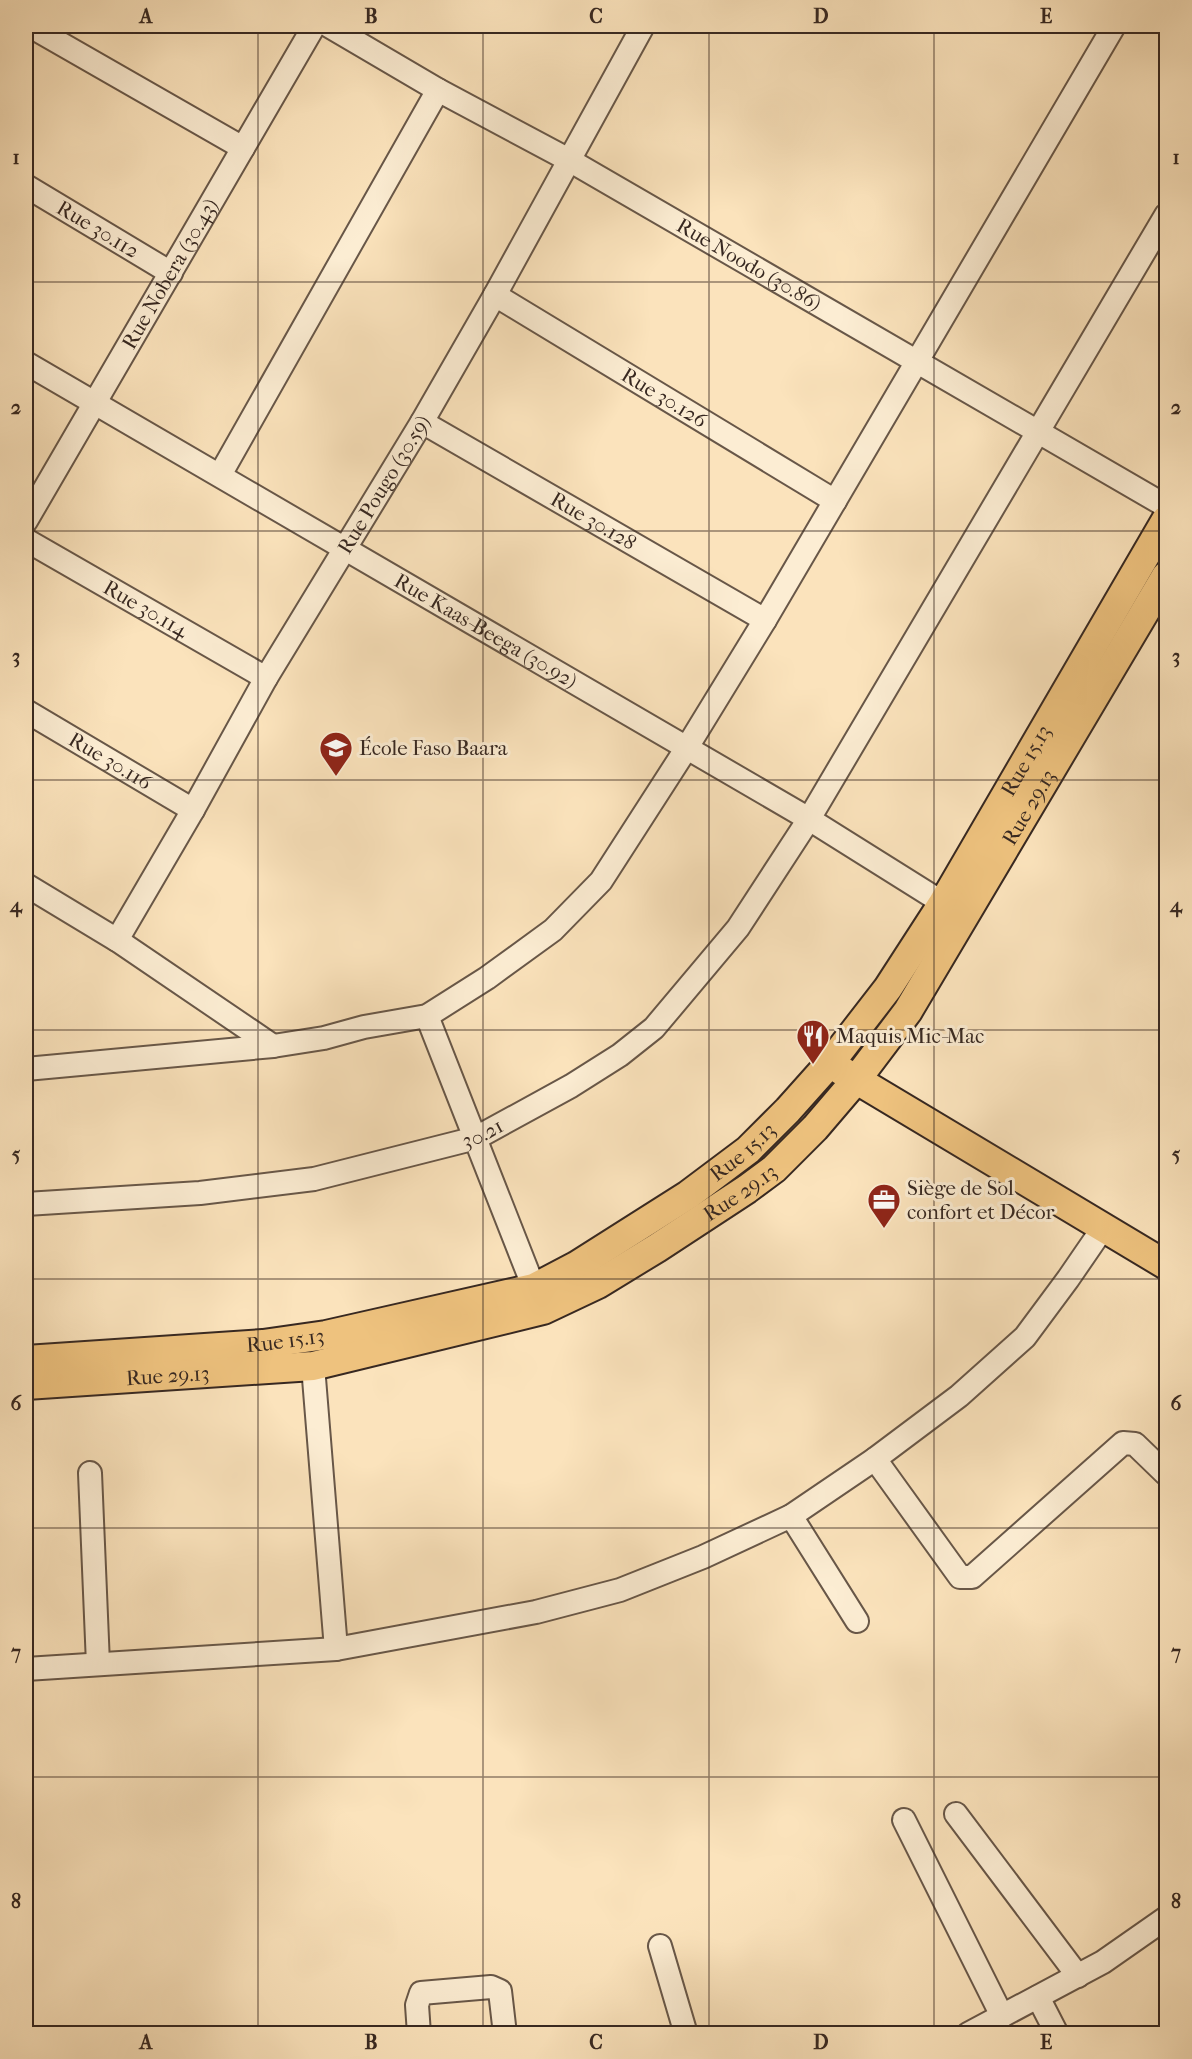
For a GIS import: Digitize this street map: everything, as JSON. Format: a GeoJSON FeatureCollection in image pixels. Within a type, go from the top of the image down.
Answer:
{"type":"FeatureCollection","features":[{"type":"Feature","properties":{"kind":"main road","name":"Rue 15.13"},"geometry":{"type":"LineString","coordinates":[[26,1360],[263,1344],[326,1335],[534,1288],[576,1266],[688,1195],[748,1150],[788,1110],[830,1063],[888,988],[943,903],[1167,520]]}},
{"type":"Feature","properties":{"kind":"main road","name":"Rue 29.13"},"geometry":{"type":"LineString","coordinates":[[26,1385],[313,1366],[543,1310],[571,1298],[657,1248],[774,1169],[815,1128],[856,1080],[908,1011],[1167,576]]}},
{"type":"Feature","properties":{"kind":"main road"},"geometry":{"type":"LineString","coordinates":[[830,1063],[1167,1265]]}},
{"type":"Feature","properties":{"kind":"street"},"geometry":{"type":"LineString","coordinates":[[30,26],[243,148]]}},
{"type":"Feature","properties":{"kind":"street","name":"Rue Nobera (30.43)"},"geometry":{"type":"LineString","coordinates":[[26,521],[314,26]]}},
{"type":"Feature","properties":{"kind":"street","name":"Rue Noodo (30.86)"},"geometry":{"type":"LineString","coordinates":[[329,26],[438,90],[569,160],[1167,506]]}},
{"type":"Feature","properties":{"kind":"street","name":"Rue Pougo (30.59)"},"geometry":{"type":"LineString","coordinates":[[117,940],[266,678],[422,422],[495,295],[641,26]]}},
{"type":"Feature","properties":{"kind":"street"},"geometry":{"type":"LineString","coordinates":[[26,1069],[273,1046],[324,1038],[364,1027],[427,1016],[487,978],[553,930],[601,881],[686,749],[765,620],[1113,26]]}},
{"type":"Feature","properties":{"kind":"street"},"geometry":{"type":"LineString","coordinates":[[220,475],[438,90]]}},
{"type":"Feature","properties":{"kind":"street","name":"Rue 30.112"},"geometry":{"type":"LineString","coordinates":[[26,186],[171,273]]}},
{"type":"Feature","properties":{"kind":"street","name":"30.21"},"geometry":{"type":"LineString","coordinates":[[26,1204],[200,1192],[314,1179],[476,1138],[571,1086],[620,1055],[654,1028],[738,928],[810,819],[1167,215]]}},
{"type":"Feature","properties":{"kind":"street","name":"Rue 30.126"},"geometry":{"type":"LineString","coordinates":[[495,295],[835,501]]}},
{"type":"Feature","properties":{"kind":"street","name":"Rue Kaas-Beega (30.92)"},"geometry":{"type":"LineString","coordinates":[[26,363],[346,548],[686,749],[810,819],[943,903]]}},
{"type":"Feature","properties":{"kind":"street","name":"Rue 30.128"},"geometry":{"type":"LineString","coordinates":[[422,422],[765,620]]}},
{"type":"Feature","properties":{"kind":"street","name":"Rue 30.114"},"geometry":{"type":"LineString","coordinates":[[26,540],[266,678]]}},
{"type":"Feature","properties":{"kind":"street","name":"Rue 30.116"},"geometry":{"type":"LineString","coordinates":[[26,711],[193,810]]}},
{"type":"Feature","properties":{"kind":"street"},"geometry":{"type":"LineString","coordinates":[[26,885],[117,940],[273,1046]]}},
{"type":"Feature","properties":{"kind":"street"},"geometry":{"type":"LineString","coordinates":[[427,1016],[534,1288]]}},
{"type":"Feature","properties":{"kind":"street"},"geometry":{"type":"LineString","coordinates":[[26,1669],[336,1649],[536,1612],[620,1590],[703,1557],[791,1516],[875,1460],[959,1396],[1025,1337],[1103,1228]]}},
{"type":"Feature","properties":{"kind":"street"},"geometry":{"type":"LineString","coordinates":[[313,1366],[336,1649]]}},
{"type":"Feature","properties":{"kind":"street"},"geometry":{"type":"LineString","coordinates":[[875,1460],[960,1578],[972,1577],[1123,1443],[1135,1444],[1167,1474]]}},
{"type":"Feature","properties":{"kind":"street"},"geometry":{"type":"LineString","coordinates":[[90,1473],[98,1664]]}},
{"type":"Feature","properties":{"kind":"street"},"geometry":{"type":"LineString","coordinates":[[791,1516],[857,1621]]}},
{"type":"Feature","properties":{"kind":"street"},"geometry":{"type":"LineString","coordinates":[[956,1814],[1078,1976]]}},
{"type":"Feature","properties":{"kind":"street"},"geometry":{"type":"LineString","coordinates":[[904,1820],[1002,2016]]}},
{"type":"Feature","properties":{"kind":"street"},"geometry":{"type":"LineString","coordinates":[[968,2034],[1103,1962],[1167,1918]]}},
{"type":"Feature","properties":{"kind":"street"},"geometry":{"type":"LineString","coordinates":[[660,1946],[686,2034]]}},
{"type":"Feature","properties":{"kind":"street"},"geometry":{"type":"LineString","coordinates":[[419,2034],[417,2005],[421,1994],[491,1987],[500,1991],[505,2034]]}},
{"type":"Feature","properties":{"kind":"street"},"geometry":{"type":"LineString","coordinates":[[1038,1997],[1057,2034]]}},
{"type":"Feature","properties":{"kind":"place","name":"École Faso Baara"},"geometry":{"type":"Point","coordinates":[336,777]}},
{"type":"Feature","properties":{"kind":"place","name":"Maquis Mic-Mac"},"geometry":{"type":"Point","coordinates":[813,1065]}},
{"type":"Feature","properties":{"kind":"place","name":"Siège de Sol confort et Décor"},"geometry":{"type":"Point","coordinates":[884,1229]}}]}
